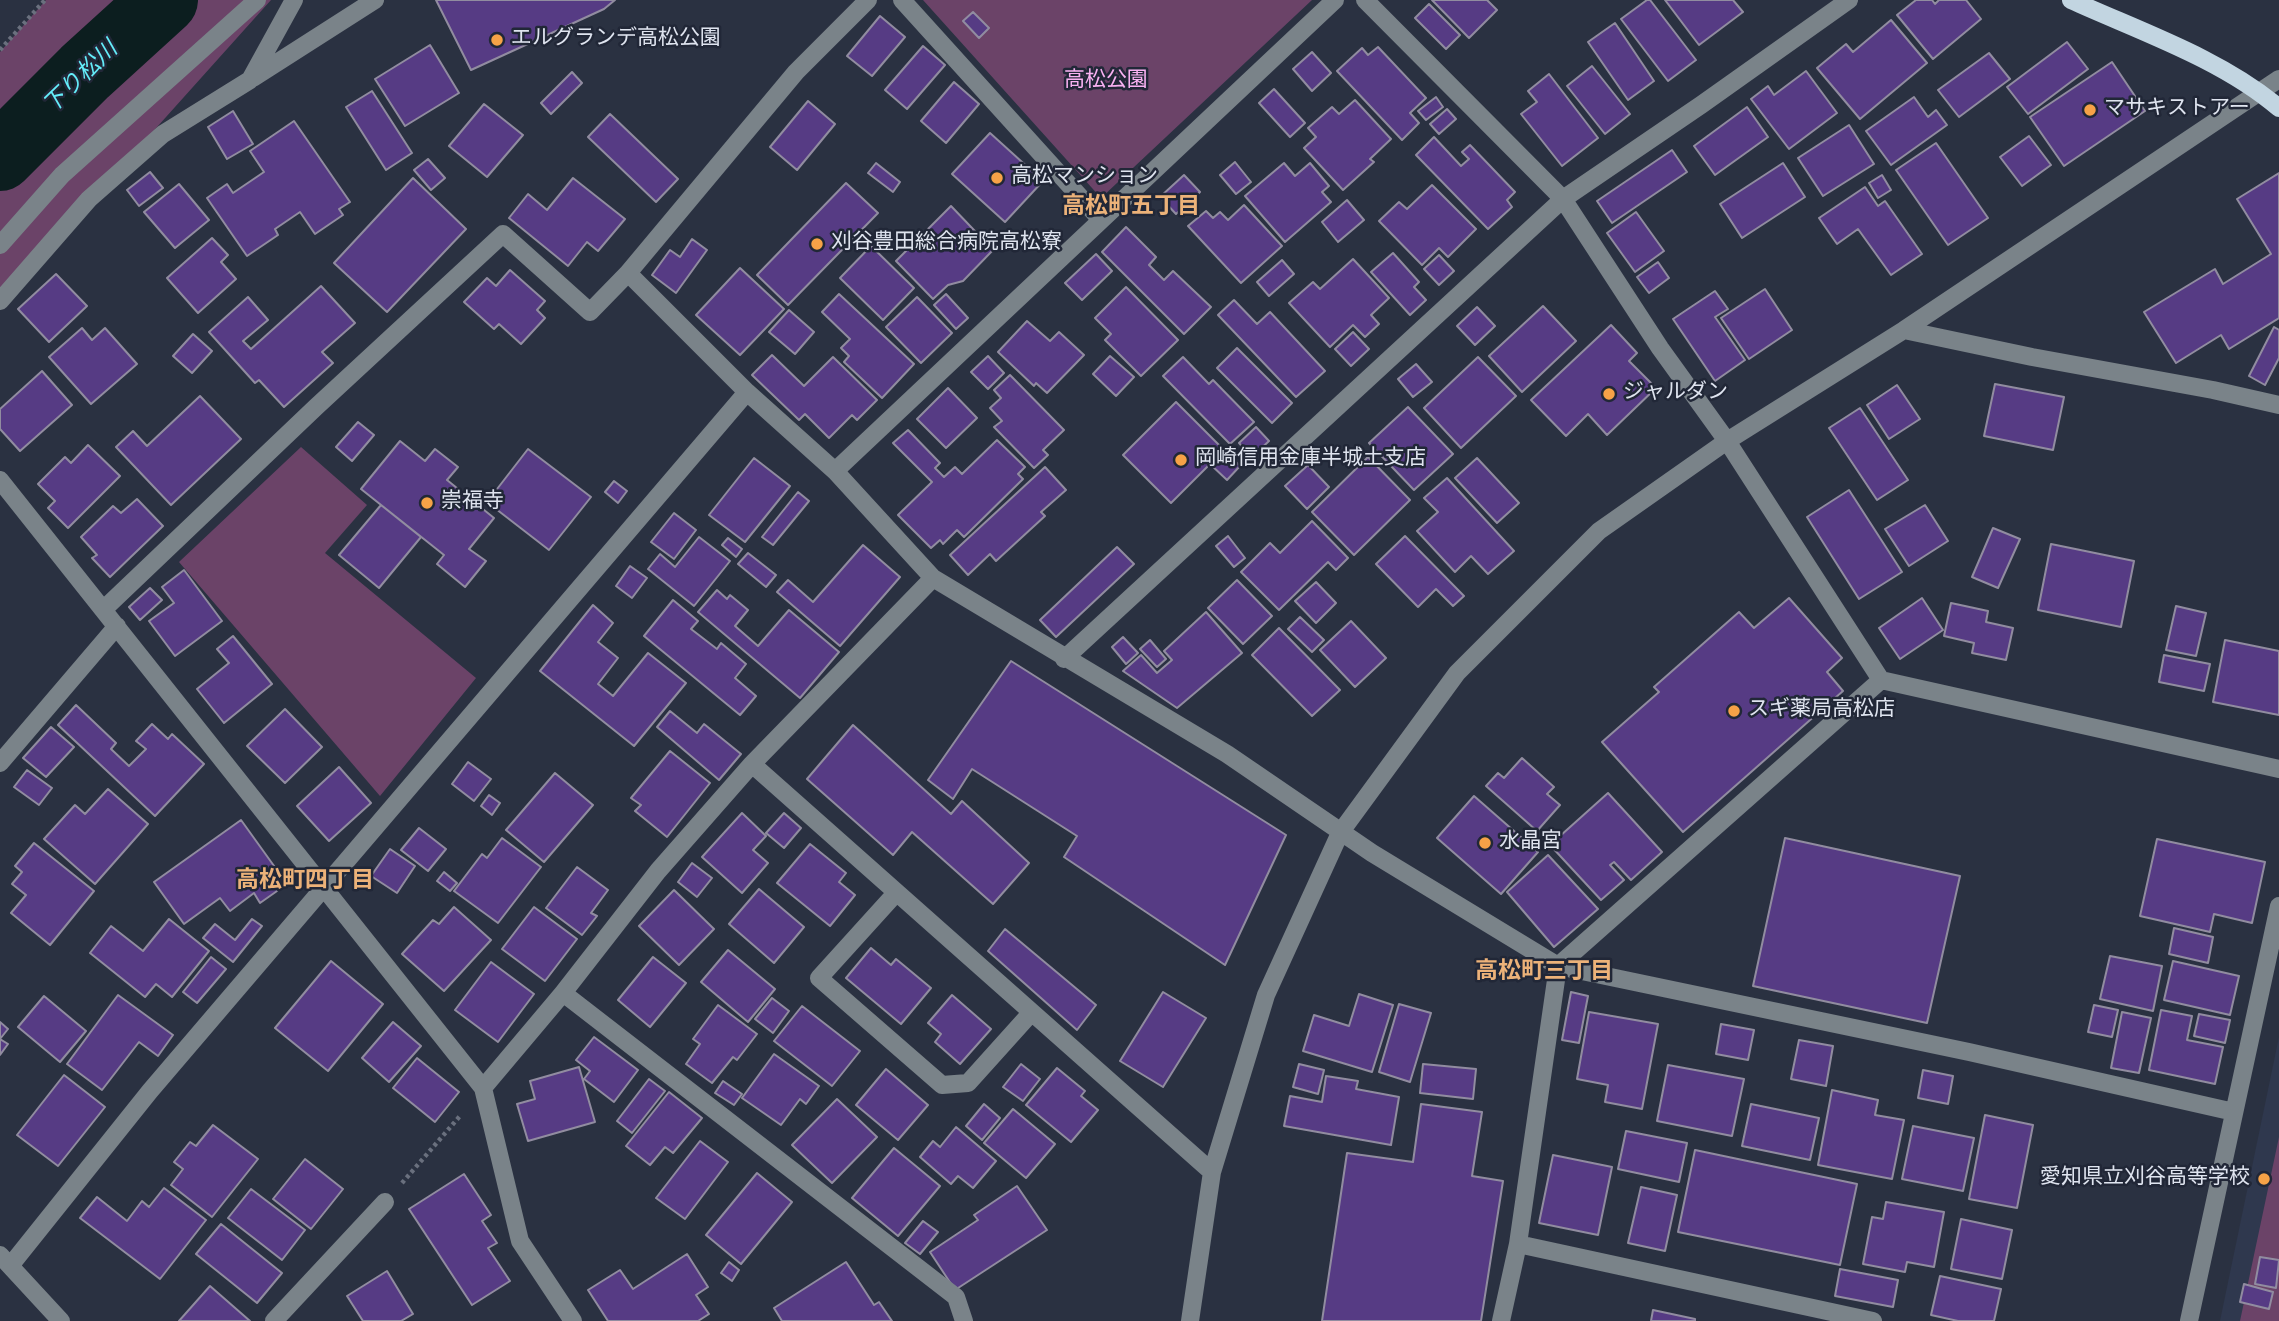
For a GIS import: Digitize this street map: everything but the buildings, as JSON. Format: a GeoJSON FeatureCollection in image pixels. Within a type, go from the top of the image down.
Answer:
{"type":"FeatureCollection","features":[{"type":"Feature","properties":{"kind":"main road"},"geometry":{"type":"LineString","coordinates":[[2071,0],[2201,58],[2260,92],[2279,108]]}},
{"type":"Feature","properties":{"kind":"street"},"geometry":{"type":"LineString","coordinates":[[0,246],[62,175],[257,0]]}},
{"type":"Feature","properties":{"kind":"street"},"geometry":{"type":"LineString","coordinates":[[250,80],[294,0]]}},
{"type":"Feature","properties":{"kind":"street"},"geometry":{"type":"LineString","coordinates":[[0,301],[89,199],[163,134],[375,0]]}},
{"type":"Feature","properties":{"kind":"street"},"geometry":{"type":"LineString","coordinates":[[104,609],[503,234],[590,312],[628,273],[796,72],[868,0]]}},
{"type":"Feature","properties":{"kind":"street"},"geometry":{"type":"LineString","coordinates":[[902,0],[1101,220]]}},
{"type":"Feature","properties":{"kind":"street"},"geometry":{"type":"LineString","coordinates":[[835,471],[1335,0]]}},
{"type":"Feature","properties":{"kind":"street"},"geometry":{"type":"LineString","coordinates":[[1365,0],[1563,200],[1660,348],[1727,441],[1881,680],[2279,769]]}},
{"type":"Feature","properties":{"kind":"street"},"geometry":{"type":"LineString","coordinates":[[1064,659],[1563,200],[1849,0]]}},
{"type":"Feature","properties":{"kind":"street"},"geometry":{"type":"LineString","coordinates":[[1190,1321],[1212,1172],[1266,995],[1340,833],[1457,673],[1599,531],[1727,441],[1904,330],[2279,79]]}},
{"type":"Feature","properties":{"kind":"street"},"geometry":{"type":"LineString","coordinates":[[628,273],[747,392],[835,471],[933,578],[1064,659],[1227,754],[1340,833],[1558,966],[1969,1052],[2234,1112]]}},
{"type":"Feature","properties":{"kind":"street"},"geometry":{"type":"LineString","coordinates":[[1904,330],[2279,405]]}},
{"type":"Feature","properties":{"kind":"street"},"geometry":{"type":"LineString","coordinates":[[61,1321],[5,1260],[747,392]]}},
{"type":"Feature","properties":{"kind":"street"},"geometry":{"type":"LineString","coordinates":[[0,480],[484,1088],[520,1241],[573,1321]]}},
{"type":"Feature","properties":{"kind":"street"},"geometry":{"type":"LineString","coordinates":[[484,1088],[563,993],[658,871],[752,764],[933,578]]}},
{"type":"Feature","properties":{"kind":"street"},"geometry":{"type":"LineString","coordinates":[[0,763],[117,626]]}},
{"type":"Feature","properties":{"kind":"street"},"geometry":{"type":"LineString","coordinates":[[1501,1321],[1518,1244],[1558,966],[1881,680]]}},
{"type":"Feature","properties":{"kind":"street"},"geometry":{"type":"LineString","coordinates":[[752,764],[1212,1172]]}},
{"type":"Feature","properties":{"kind":"street"},"geometry":{"type":"LineString","coordinates":[[896,892],[819,978],[942,1085],[968,1083],[1031,1013]]}},
{"type":"Feature","properties":{"kind":"street"},"geometry":{"type":"LineString","coordinates":[[2189,1321],[2279,906]]}},
{"type":"Feature","properties":{"kind":"street"},"geometry":{"type":"LineString","coordinates":[[563,993],[956,1297],[964,1321]]}},
{"type":"Feature","properties":{"kind":"street"},"geometry":{"type":"LineString","coordinates":[[274,1321],[385,1202]]}},
{"type":"Feature","properties":{"kind":"street"},"geometry":{"type":"LineString","coordinates":[[1518,1244],[1873,1321]]}},
{"type":"Feature","properties":{"kind":"path"},"geometry":{"type":"LineString","coordinates":[[0,50],[45,0]]}},
{"type":"Feature","properties":{"kind":"path"},"geometry":{"type":"LineString","coordinates":[[385,1202],[484,1088]]}},
{"type":"Feature","properties":{"kind":"shaded area","name":"愛知県立刈谷高等学校"},"geometry":{"type":"Polygon","coordinates":[[[2279,1037],[2279,1321],[2220,1321],[2279,1037]]]}},
{"type":"Feature","properties":{"kind":"green space"},"geometry":{"type":"Polygon","coordinates":[[[46,0],[271,0],[0,302],[0,52],[46,0]]]}},
{"type":"Feature","properties":{"kind":"green space","name":"高松公園"},"geometry":{"type":"Polygon","coordinates":[[[923,0],[1312,0],[1101,198],[923,0]]]}},
{"type":"Feature","properties":{"kind":"green space"},"geometry":{"type":"Polygon","coordinates":[[[301,447],[367,505],[325,553],[476,678],[380,796],[179,562],[301,447]]]}},
{"type":"Feature","properties":{"kind":"green space"},"geometry":{"type":"Polygon","coordinates":[[[2279,1137],[2279,1321],[2240,1321],[2279,1137]]]}},
{"type":"Feature","properties":{"kind":"waterway","name":"下り松川"},"geometry":{"type":"LineString","coordinates":[[0,157],[85,72],[164,0]]}},
{"type":"Feature","properties":{"kind":"place","name":"エルグランデ高松公園"},"geometry":{"type":"Point","coordinates":[497,40]}},
{"type":"Feature","properties":{"kind":"place","name":"マサキストアー"},"geometry":{"type":"Point","coordinates":[2090,110]}},
{"type":"Feature","properties":{"kind":"place","name":"高松マンション"},"geometry":{"type":"Point","coordinates":[997,178]}},
{"type":"Feature","properties":{"kind":"place","name":"刈谷豊田総合病院高松寮"},"geometry":{"type":"Point","coordinates":[817,244]}},
{"type":"Feature","properties":{"kind":"place","name":"ジャルダン"},"geometry":{"type":"Point","coordinates":[1609,394]}},
{"type":"Feature","properties":{"kind":"place","name":"岡崎信用金庫半城土支店"},"geometry":{"type":"Point","coordinates":[1181,460]}},
{"type":"Feature","properties":{"kind":"place","name":"崇福寺"},"geometry":{"type":"Point","coordinates":[427,503]}},
{"type":"Feature","properties":{"kind":"place","name":"スギ薬局高松店"},"geometry":{"type":"Point","coordinates":[1734,711]}},
{"type":"Feature","properties":{"kind":"place","name":"水晶宮"},"geometry":{"type":"Point","coordinates":[1485,843]}},
{"type":"Feature","properties":{"kind":"place","name":"愛知県立刈谷高等学校"},"geometry":{"type":"Point","coordinates":[2264,1179]}},
{"type":"Feature","properties":{"kind":"district","name":"高松町五丁目"},"geometry":{"type":"Point","coordinates":[1131,208]}},
{"type":"Feature","properties":{"kind":"district","name":"高松町四丁目"},"geometry":{"type":"Point","coordinates":[305,882]}},
{"type":"Feature","properties":{"kind":"district","name":"高松町三丁目"},"geometry":{"type":"Point","coordinates":[1544,973]}}]}
